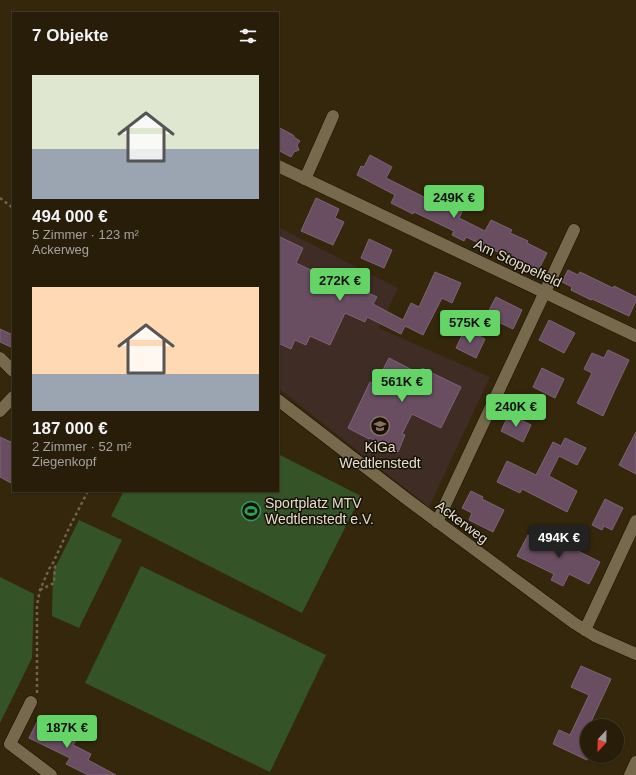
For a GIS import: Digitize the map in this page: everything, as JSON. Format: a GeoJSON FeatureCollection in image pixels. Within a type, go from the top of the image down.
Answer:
{"type":"FeatureCollection","features":[{"type":"Feature","properties":{"kind":"street"},"geometry":{"type":"LineString","coordinates":[[305,179],[333,116]]}},
{"type":"Feature","properties":{"kind":"street","name":"Am Stoppelfeld"},"geometry":{"type":"LineString","coordinates":[[279,166],[636,336]]}},
{"type":"Feature","properties":{"kind":"street"},"geometry":{"type":"LineString","coordinates":[[437,522],[574,230]]}},
{"type":"Feature","properties":{"kind":"street"},"geometry":{"type":"LineString","coordinates":[[0,358],[12,370]]}},
{"type":"Feature","properties":{"kind":"street"},"geometry":{"type":"LineString","coordinates":[[0,411],[12,398]]}},
{"type":"Feature","properties":{"kind":"street","name":"Ackerweg"},"geometry":{"type":"LineString","coordinates":[[279,401],[437,522],[550,606],[585,630],[636,654]]}},
{"type":"Feature","properties":{"kind":"street"},"geometry":{"type":"LineString","coordinates":[[585,630],[636,521]]}},
{"type":"Feature","properties":{"kind":"street"},"geometry":{"type":"LineString","coordinates":[[31,702],[10,744],[51,775]]}},
{"type":"Feature","properties":{"kind":"street"},"geometry":{"type":"LineString","coordinates":[[630,775],[636,762]]}},
{"type":"Feature","properties":{"kind":"path"},"geometry":{"type":"LineString","coordinates":[[0,198],[12,207]]}},
{"type":"Feature","properties":{"kind":"path"},"geometry":{"type":"LineString","coordinates":[[31,702],[35,702],[38,698],[37,605],[40,590],[87,492]]}},
{"type":"Feature","properties":{"kind":"path"},"geometry":{"type":"LineString","coordinates":[[40,590],[54,582],[55,566],[53,563]]}},
{"type":"Feature","properties":{"kind":"shaded area"},"geometry":{"type":"Polygon","coordinates":[[[279,228],[398,288],[379,328],[490,377],[429,507],[279,389],[279,228]]]}},
{"type":"Feature","properties":{"kind":"green space"},"geometry":{"type":"Polygon","coordinates":[[[279,455],[361,496],[302,613],[111,516],[123,492],[279,492],[279,455]]]}},
{"type":"Feature","properties":{"kind":"green space"},"geometry":{"type":"Polygon","coordinates":[[[79,520],[122,540],[79,628],[52,616],[53,572],[79,520]]]}},
{"type":"Feature","properties":{"kind":"green space"},"geometry":{"type":"Polygon","coordinates":[[[141,566],[326,655],[270,772],[85,683],[141,566]]]}},
{"type":"Feature","properties":{"kind":"green space"},"geometry":{"type":"Polygon","coordinates":[[[0,577],[34,594],[32,658],[0,723],[0,577]]]}},
{"type":"Feature","properties":{"kind":"building"},"geometry":{"type":"Polygon","coordinates":[[[279,128],[293,135],[300,141],[297,145],[299,150],[294,152],[291,157],[279,151],[279,128]]]}},
{"type":"Feature","properties":{"kind":"building"},"geometry":{"type":"Polygon","coordinates":[[[370,155],[392,167],[386,178],[440,205],[441,202],[462,212],[459,218],[485,231],[491,220],[512,230],[510,233],[528,241],[527,243],[547,253],[537,273],[516,263],[517,261],[466,237],[464,241],[452,235],[454,231],[391,203],[395,195],[357,175],[361,166],[364,167],[370,155]]]}},
{"type":"Feature","properties":{"kind":"building"},"geometry":{"type":"Polygon","coordinates":[[[316,198],[339,209],[335,218],[344,222],[333,245],[301,231],[316,198]]]}},
{"type":"Feature","properties":{"kind":"building"},"geometry":{"type":"Polygon","coordinates":[[[279,236],[303,248],[296,263],[334,281],[336,278],[377,297],[373,304],[403,320],[411,303],[419,307],[435,272],[461,283],[452,303],[442,298],[423,335],[405,326],[401,334],[367,317],[365,322],[345,313],[330,345],[310,336],[306,345],[295,340],[291,349],[279,343],[279,236]]]}},
{"type":"Feature","properties":{"kind":"building"},"geometry":{"type":"Polygon","coordinates":[[[369,239],[392,250],[384,268],[361,258],[369,239]]]}},
{"type":"Feature","properties":{"kind":"building"},"geometry":{"type":"Polygon","coordinates":[[[568,270],[578,275],[580,272],[636,297],[636,301],[629,316],[571,290],[572,287],[562,282],[568,270]]]}},
{"type":"Feature","properties":{"kind":"building"},"geometry":{"type":"Polygon","coordinates":[[[496,297],[522,310],[513,329],[486,316],[496,297]]]}},
{"type":"Feature","properties":{"kind":"building"},"geometry":{"type":"Polygon","coordinates":[[[549,320],[575,333],[564,353],[539,340],[549,320]]]}},
{"type":"Feature","properties":{"kind":"building"},"geometry":{"type":"Polygon","coordinates":[[[0,329],[12,335],[12,348],[0,342],[0,329]]]}},
{"type":"Feature","properties":{"kind":"building"},"geometry":{"type":"Polygon","coordinates":[[[465,329],[485,339],[476,358],[456,348],[465,329]]]}},
{"type":"Feature","properties":{"kind":"building"},"geometry":{"type":"Polygon","coordinates":[[[608,350],[629,360],[603,416],[577,403],[592,373],[584,369],[592,353],[604,358],[608,350]]]}},
{"type":"Feature","properties":{"kind":"building"},"geometry":{"type":"Polygon","coordinates":[[[389,358],[420,374],[422,368],[461,387],[441,428],[412,414],[402,434],[405,435],[398,452],[348,428],[370,382],[375,385],[389,358]]]}},
{"type":"Feature","properties":{"kind":"building"},"geometry":{"type":"Polygon","coordinates":[[[542,368],[564,379],[555,398],[533,387],[542,368]]]}},
{"type":"Feature","properties":{"kind":"building"},"geometry":{"type":"Polygon","coordinates":[[[509,414],[531,425],[523,442],[501,431],[509,414]]]}},
{"type":"Feature","properties":{"kind":"building"},"geometry":{"type":"Polygon","coordinates":[[[636,432],[636,474],[619,465],[636,432]]]}},
{"type":"Feature","properties":{"kind":"building"},"geometry":{"type":"Polygon","coordinates":[[[0,437],[12,443],[12,483],[0,477],[0,437]]]}},
{"type":"Feature","properties":{"kind":"building"},"geometry":{"type":"Polygon","coordinates":[[[565,438],[586,448],[577,465],[559,456],[549,476],[577,491],[567,512],[522,489],[520,493],[497,482],[507,461],[536,475],[553,442],[561,446],[565,438]]]}},
{"type":"Feature","properties":{"kind":"building"},"geometry":{"type":"Polygon","coordinates":[[[471,491],[483,497],[482,499],[504,510],[493,532],[469,520],[472,513],[462,508],[471,491]]]}},
{"type":"Feature","properties":{"kind":"building"},"geometry":{"type":"Polygon","coordinates":[[[605,499],[623,508],[612,530],[604,526],[602,530],[592,525],[605,499]]]}},
{"type":"Feature","properties":{"kind":"building"},"geometry":{"type":"Polygon","coordinates":[[[560,532],[571,538],[568,546],[600,562],[589,584],[569,574],[563,586],[551,580],[554,574],[517,556],[528,535],[541,542],[544,536],[556,541],[560,532]]]}},
{"type":"Feature","properties":{"kind":"building"},"geometry":{"type":"Polygon","coordinates":[[[581,666],[611,679],[592,719],[580,719],[580,757],[553,744],[559,730],[570,735],[589,695],[571,687],[581,666]]]}},
{"type":"Feature","properties":{"kind":"building"},"geometry":{"type":"Polygon","coordinates":[[[38,720],[76,740],[73,745],[91,754],[88,760],[116,775],[88,775],[66,764],[70,758],[29,738],[38,720]]]}},
{"type":"Feature","properties":{"kind":"place","name":"KiGa Wedtlenstedt"},"geometry":{"type":"Point","coordinates":[380,426]}},
{"type":"Feature","properties":{"kind":"place","name":"Sportplatz MTV Wedtlenstedt e.V."},"geometry":{"type":"Point","coordinates":[251,511]}}]}
